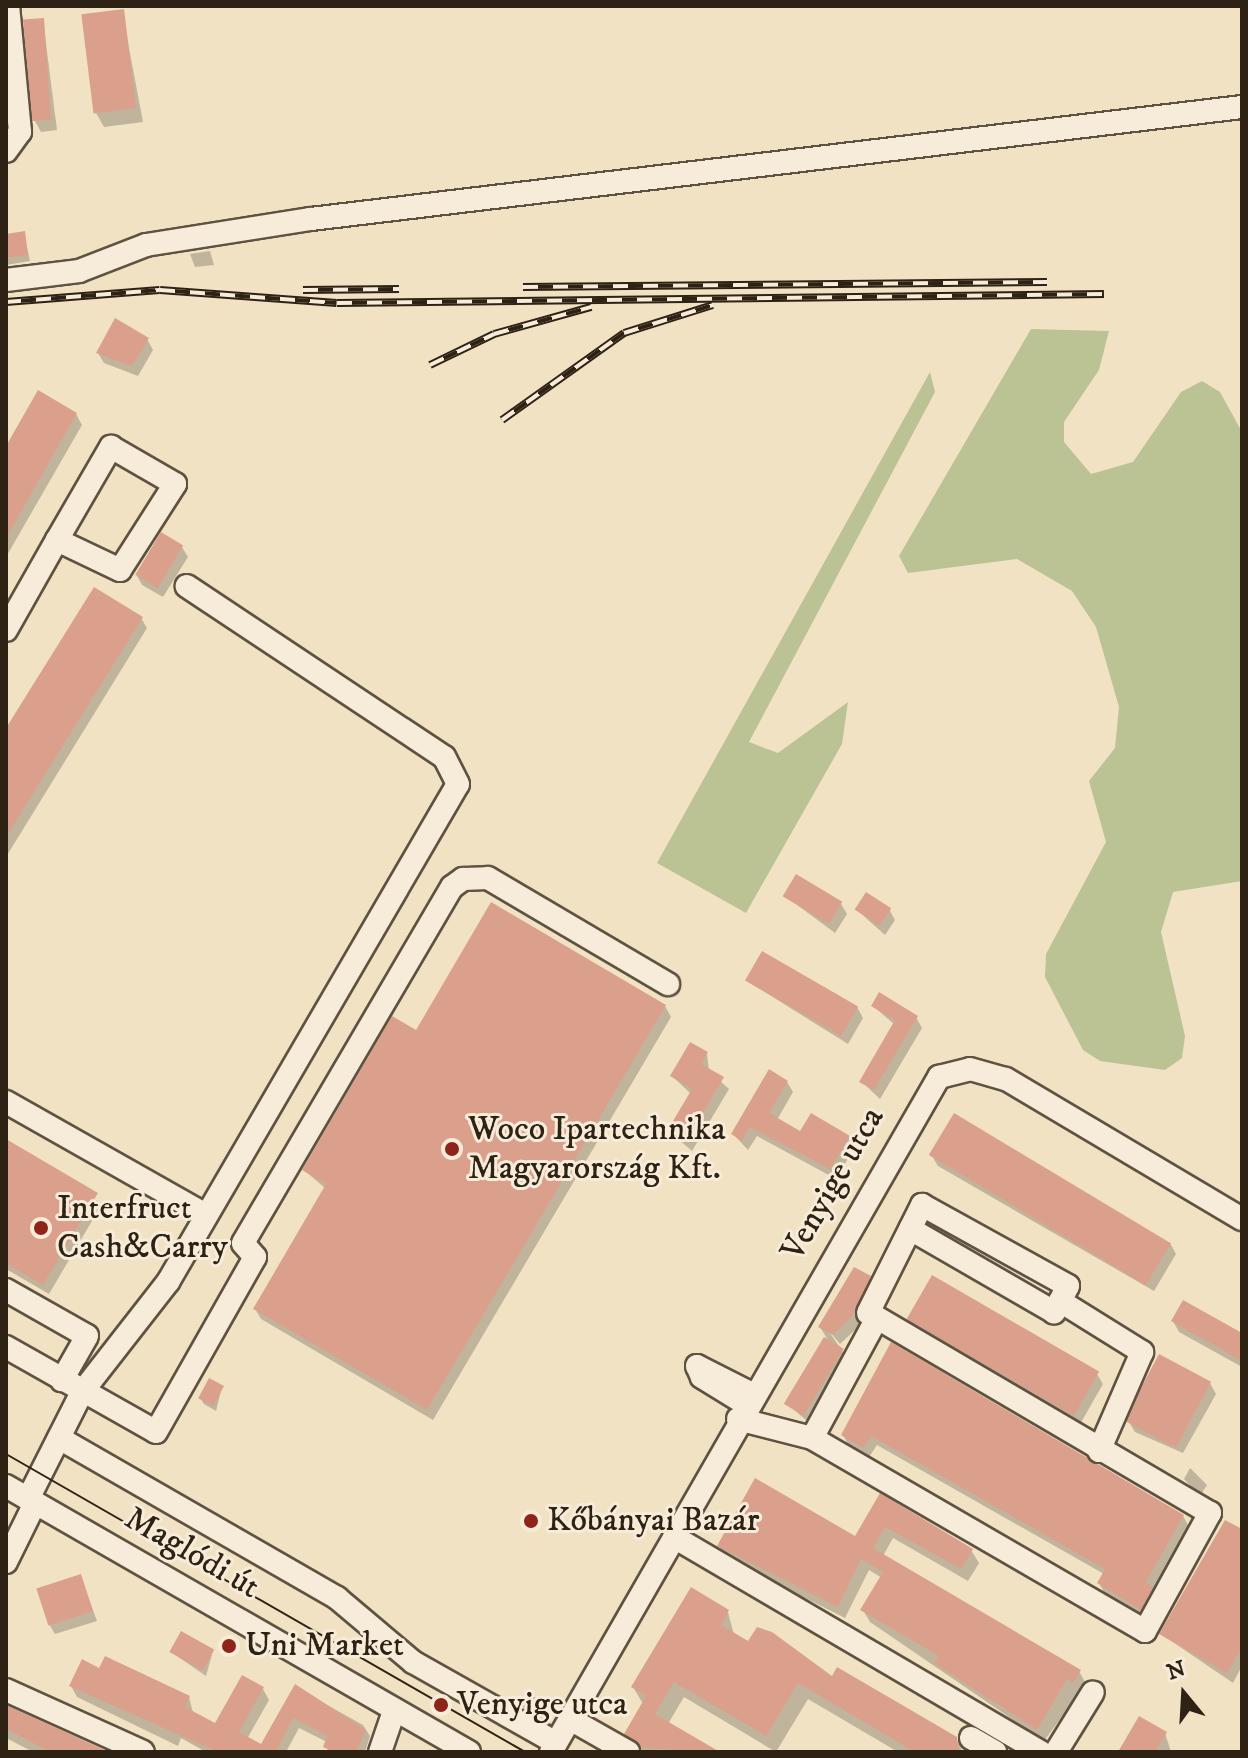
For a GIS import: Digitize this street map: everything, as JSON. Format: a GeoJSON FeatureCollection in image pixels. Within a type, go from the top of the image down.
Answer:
{"type":"FeatureCollection","features":[{"type":"Feature","properties":{"kind":"street"},"geometry":{"type":"LineString","coordinates":[[6,151],[20,132],[8,6]]}},
{"type":"Feature","properties":{"kind":"street"},"geometry":{"type":"LineString","coordinates":[[6,280],[79,271],[146,245],[242,229],[1242,107]]}},
{"type":"Feature","properties":{"kind":"street"},"geometry":{"type":"LineString","coordinates":[[6,630],[57,540],[111,447],[175,484],[120,570],[57,540]]}},
{"type":"Feature","properties":{"kind":"street"},"geometry":{"type":"LineString","coordinates":[[72,1386],[141,1323],[458,784],[444,757],[187,586]]}},
{"type":"Feature","properties":{"kind":"street"},"geometry":{"type":"LineString","coordinates":[[6,1347],[156,1432],[255,1257],[243,1243],[452,887],[488,878],[668,984]]}},
{"type":"Feature","properties":{"kind":"street","name":"Venyige utca"},"geometry":{"type":"LineString","coordinates":[[553,1748],[921,1098],[946,1074],[994,1074],[1242,1219]]}},
{"type":"Feature","properties":{"kind":"street"},"geometry":{"type":"LineString","coordinates":[[6,1102],[206,1215]]}},
{"type":"Feature","properties":{"kind":"street"},"geometry":{"type":"LineString","coordinates":[[868,1313],[922,1205],[1068,1286],[1060,1301],[1142,1352],[1099,1451]]}},
{"type":"Feature","properties":{"kind":"street"},"geometry":{"type":"LineString","coordinates":[[6,1290],[87,1336],[59,1438],[6,1562]]}},
{"type":"Feature","properties":{"kind":"street"},"geometry":{"type":"LineString","coordinates":[[745,1406],[812,1438],[1145,1631],[1210,1513],[1099,1451],[877,1318],[812,1438]]}},
{"type":"Feature","properties":{"kind":"street"},"geometry":{"type":"LineString","coordinates":[[59,1438],[337,1598],[413,1662],[553,1748]]}},
{"type":"Feature","properties":{"kind":"street","name":"Maglódi út"},"geometry":{"type":"LineString","coordinates":[[6,1486],[469,1752]]}},
{"type":"Feature","properties":{"kind":"street"},"geometry":{"type":"LineString","coordinates":[[674,1537],[1041,1752]]}},
{"type":"Feature","properties":{"kind":"street"},"geometry":{"type":"LineString","coordinates":[[6,1690],[143,1752]]}},
{"type":"Feature","properties":{"kind":"street"},"geometry":{"type":"LineString","coordinates":[[1056,1752],[1093,1692]]}},
{"type":"Feature","properties":{"kind":"street"},"geometry":{"type":"LineString","coordinates":[[380,1752],[394,1711]]}},
{"type":"Feature","properties":{"kind":"street"},"geometry":{"type":"LineString","coordinates":[[570,1719],[628,1752]]}},
{"type":"Feature","properties":{"kind":"street"},"geometry":{"type":"LineString","coordinates":[[971,1738],[995,1752]]}},
{"type":"Feature","properties":{"kind":"green space"},"geometry":{"type":"Polygon","coordinates":[[[1031,329],[1109,331],[1099,370],[1064,422],[1064,442],[1091,474],[1133,462],[1181,392],[1202,381],[1220,392],[1242,432],[1242,881],[1173,892],[1161,932],[1185,1036],[1182,1058],[1165,1070],[1100,1061],[1083,1050],[1045,977],[1046,954],[1106,842],[1089,781],[1115,748],[1119,707],[1096,627],[1072,591],[1017,559],[908,573],[899,556],[1031,329]]]}},
{"type":"Feature","properties":{"kind":"green space"},"geometry":{"type":"Polygon","coordinates":[[[930,372],[935,392],[749,742],[778,753],[848,702],[842,744],[746,913],[657,863],[930,372]]]}},
{"type":"Feature","properties":{"kind":"building"},"geometry":{"type":"Polygon","coordinates":[[[124,9],[136,108],[94,113],[81,14],[124,9]]]}},
{"type":"Feature","properties":{"kind":"building"},"geometry":{"type":"Polygon","coordinates":[[[44,18],[51,120],[30,121],[23,19],[44,18]]]}},
{"type":"Feature","properties":{"kind":"building"},"geometry":{"type":"Polygon","coordinates":[[[25,231],[28,255],[6,258],[6,234],[25,231]]]}},
{"type":"Feature","properties":{"kind":"building"},"geometry":{"type":"Polygon","coordinates":[[[115,318],[149,338],[132,366],[96,353],[115,318]]]}},
{"type":"Feature","properties":{"kind":"building"},"geometry":{"type":"Polygon","coordinates":[[[38,390],[77,413],[6,538],[6,446],[38,390]]]}},
{"type":"Feature","properties":{"kind":"building"},"geometry":{"type":"Polygon","coordinates":[[[161,532],[183,545],[158,588],[135,575],[161,532]]]}},
{"type":"Feature","properties":{"kind":"building"},"geometry":{"type":"Polygon","coordinates":[[[94,587],[143,617],[6,837],[6,728],[94,587]]]}},
{"type":"Feature","properties":{"kind":"building"},"geometry":{"type":"Polygon","coordinates":[[[796,874],[842,902],[829,924],[783,896],[796,874]]]}},
{"type":"Feature","properties":{"kind":"building"},"geometry":{"type":"Polygon","coordinates":[[[866,892],[891,908],[880,926],[855,910],[866,892]]]}},
{"type":"Feature","properties":{"kind":"building"},"geometry":{"type":"Polygon","coordinates":[[[491,902],[666,1005],[427,1410],[253,1309],[326,1184],[302,1170],[392,1016],[416,1030],[491,902]]]}},
{"type":"Feature","properties":{"kind":"building"},"geometry":{"type":"Polygon","coordinates":[[[762,951],[858,1006],[841,1036],[745,980],[762,951]]]}},
{"type":"Feature","properties":{"kind":"building"},"geometry":{"type":"Polygon","coordinates":[[[879,992],[918,1016],[874,1090],[859,1082],[895,1020],[871,1006],[879,992]]]}},
{"type":"Feature","properties":{"kind":"building"},"geometry":{"type":"Polygon","coordinates":[[[690,1042],[708,1052],[701,1064],[724,1077],[686,1142],[667,1131],[692,1089],[670,1076],[690,1042]]]}},
{"type":"Feature","properties":{"kind":"building"},"geometry":{"type":"Polygon","coordinates":[[[769,1069],[788,1081],[769,1113],[800,1131],[811,1113],[850,1136],[830,1169],[750,1127],[742,1141],[731,1134],[769,1069]]]}},
{"type":"Feature","properties":{"kind":"building"},"geometry":{"type":"Polygon","coordinates":[[[954,1113],[1171,1243],[1146,1285],[929,1155],[954,1113]]]}},
{"type":"Feature","properties":{"kind":"building","name":"Interfruct Cash&Carry"},"geometry":{"type":"Polygon","coordinates":[[[6,1139],[98,1193],[43,1285],[6,1263],[6,1139]]]}},
{"type":"Feature","properties":{"kind":"building"},"geometry":{"type":"Polygon","coordinates":[[[854,1267],[871,1276],[851,1318],[833,1335],[818,1327],[854,1267]]]}},
{"type":"Feature","properties":{"kind":"building"},"geometry":{"type":"Polygon","coordinates":[[[932,1275],[1099,1371],[1074,1416],[906,1319],[932,1275]]]}},
{"type":"Feature","properties":{"kind":"building"},"geometry":{"type":"Polygon","coordinates":[[[1183,1300],[1242,1333],[1242,1361],[1171,1321],[1183,1300]]]}},
{"type":"Feature","properties":{"kind":"building"},"geometry":{"type":"Polygon","coordinates":[[[824,1337],[844,1349],[804,1416],[784,1404],[824,1337]]]}},
{"type":"Feature","properties":{"kind":"building"},"geometry":{"type":"Polygon","coordinates":[[[891,1342],[1184,1515],[1146,1582],[1153,1587],[1141,1610],[1097,1583],[1105,1569],[871,1436],[863,1448],[841,1435],[891,1342]]]}},
{"type":"Feature","properties":{"kind":"building"},"geometry":{"type":"Polygon","coordinates":[[[1159,1354],[1211,1382],[1176,1448],[1124,1420],[1159,1354]]]}},
{"type":"Feature","properties":{"kind":"building"},"geometry":{"type":"Polygon","coordinates":[[[209,1378],[224,1386],[213,1406],[198,1398],[209,1378]]]}},
{"type":"Feature","properties":{"kind":"building"},"geometry":{"type":"Polygon","coordinates":[[[755,1478],[855,1536],[880,1493],[973,1549],[961,1569],[885,1527],[873,1548],[1081,1670],[1073,1683],[1067,1679],[1037,1730],[934,1663],[939,1656],[860,1610],[883,1572],[861,1559],[838,1607],[717,1546],[755,1478]]]}},
{"type":"Feature","properties":{"kind":"building"},"geometry":{"type":"Polygon","coordinates":[[[1225,1520],[1242,1529],[1242,1647],[1227,1673],[1159,1634],[1225,1520]]]}},
{"type":"Feature","properties":{"kind":"building"},"geometry":{"type":"Polygon","coordinates":[[[81,1574],[93,1611],[48,1626],[36,1589],[81,1574]]]}},
{"type":"Feature","properties":{"kind":"building"},"geometry":{"type":"Polygon","coordinates":[[[691,1587],[729,1610],[721,1625],[748,1641],[757,1627],[772,1632],[832,1676],[837,1667],[957,1737],[959,1752],[915,1752],[798,1683],[766,1736],[674,1682],[655,1714],[720,1752],[641,1748],[624,1734],[646,1696],[631,1687],[691,1587]]]}},
{"type":"Feature","properties":{"kind":"building"},"geometry":{"type":"Polygon","coordinates":[[[181,1631],[214,1649],[203,1670],[169,1652],[181,1631]]]}},
{"type":"Feature","properties":{"kind":"building"},"geometry":{"type":"Polygon","coordinates":[[[105,1656],[190,1696],[185,1707],[215,1723],[242,1675],[264,1687],[239,1732],[261,1744],[295,1684],[366,1730],[356,1752],[334,1752],[323,1747],[327,1736],[293,1718],[276,1752],[218,1752],[69,1686],[82,1659],[99,1668],[105,1656]]]}},
{"type":"Feature","properties":{"kind":"building"},"geometry":{"type":"Polygon","coordinates":[[[527,1693],[552,1707],[546,1719],[520,1705],[527,1693]]]}},
{"type":"Feature","properties":{"kind":"building"},"geometry":{"type":"Polygon","coordinates":[[[6,1705],[109,1752],[51,1752],[6,1729],[6,1705]]]}},
{"type":"Feature","properties":{"kind":"building"},"geometry":{"type":"Polygon","coordinates":[[[1139,1716],[1167,1732],[1155,1752],[1118,1752],[1139,1716]]]}},
{"type":"Feature","properties":{"kind":"tram line"},"geometry":{"type":"LineString","coordinates":[[6,1454],[525,1752]]}},
{"type":"Feature","properties":{"kind":"railway"},"geometry":{"type":"LineString","coordinates":[[523,287],[1047,282]]}},
{"type":"Feature","properties":{"kind":"railway"},"geometry":{"type":"LineString","coordinates":[[303,290],[399,289]]}},
{"type":"Feature","properties":{"kind":"railway"},"geometry":{"type":"LineString","coordinates":[[6,302],[160,290],[337,303],[1104,294]]}},
{"type":"Feature","properties":{"kind":"railway"},"geometry":{"type":"LineString","coordinates":[[502,420],[624,333],[713,305]]}},
{"type":"Feature","properties":{"kind":"railway"},"geometry":{"type":"LineString","coordinates":[[430,365],[494,334],[591,307]]}},
{"type":"Feature","properties":{"kind":"place","name":"Woco Ipartechnika Magyarország Kft."},"geometry":{"type":"Point","coordinates":[452,1149]}},
{"type":"Feature","properties":{"kind":"place","name":"Interfruct Cash&Carry"},"geometry":{"type":"Point","coordinates":[41,1228]}},
{"type":"Feature","properties":{"kind":"place","name":"Kőbányai Bazár"},"geometry":{"type":"Point","coordinates":[531,1521]}},
{"type":"Feature","properties":{"kind":"place","name":"Uni Market"},"geometry":{"type":"Point","coordinates":[229,1646]}},
{"type":"Feature","properties":{"kind":"place","name":"Venyige utca"},"geometry":{"type":"Point","coordinates":[441,1705]}}]}
